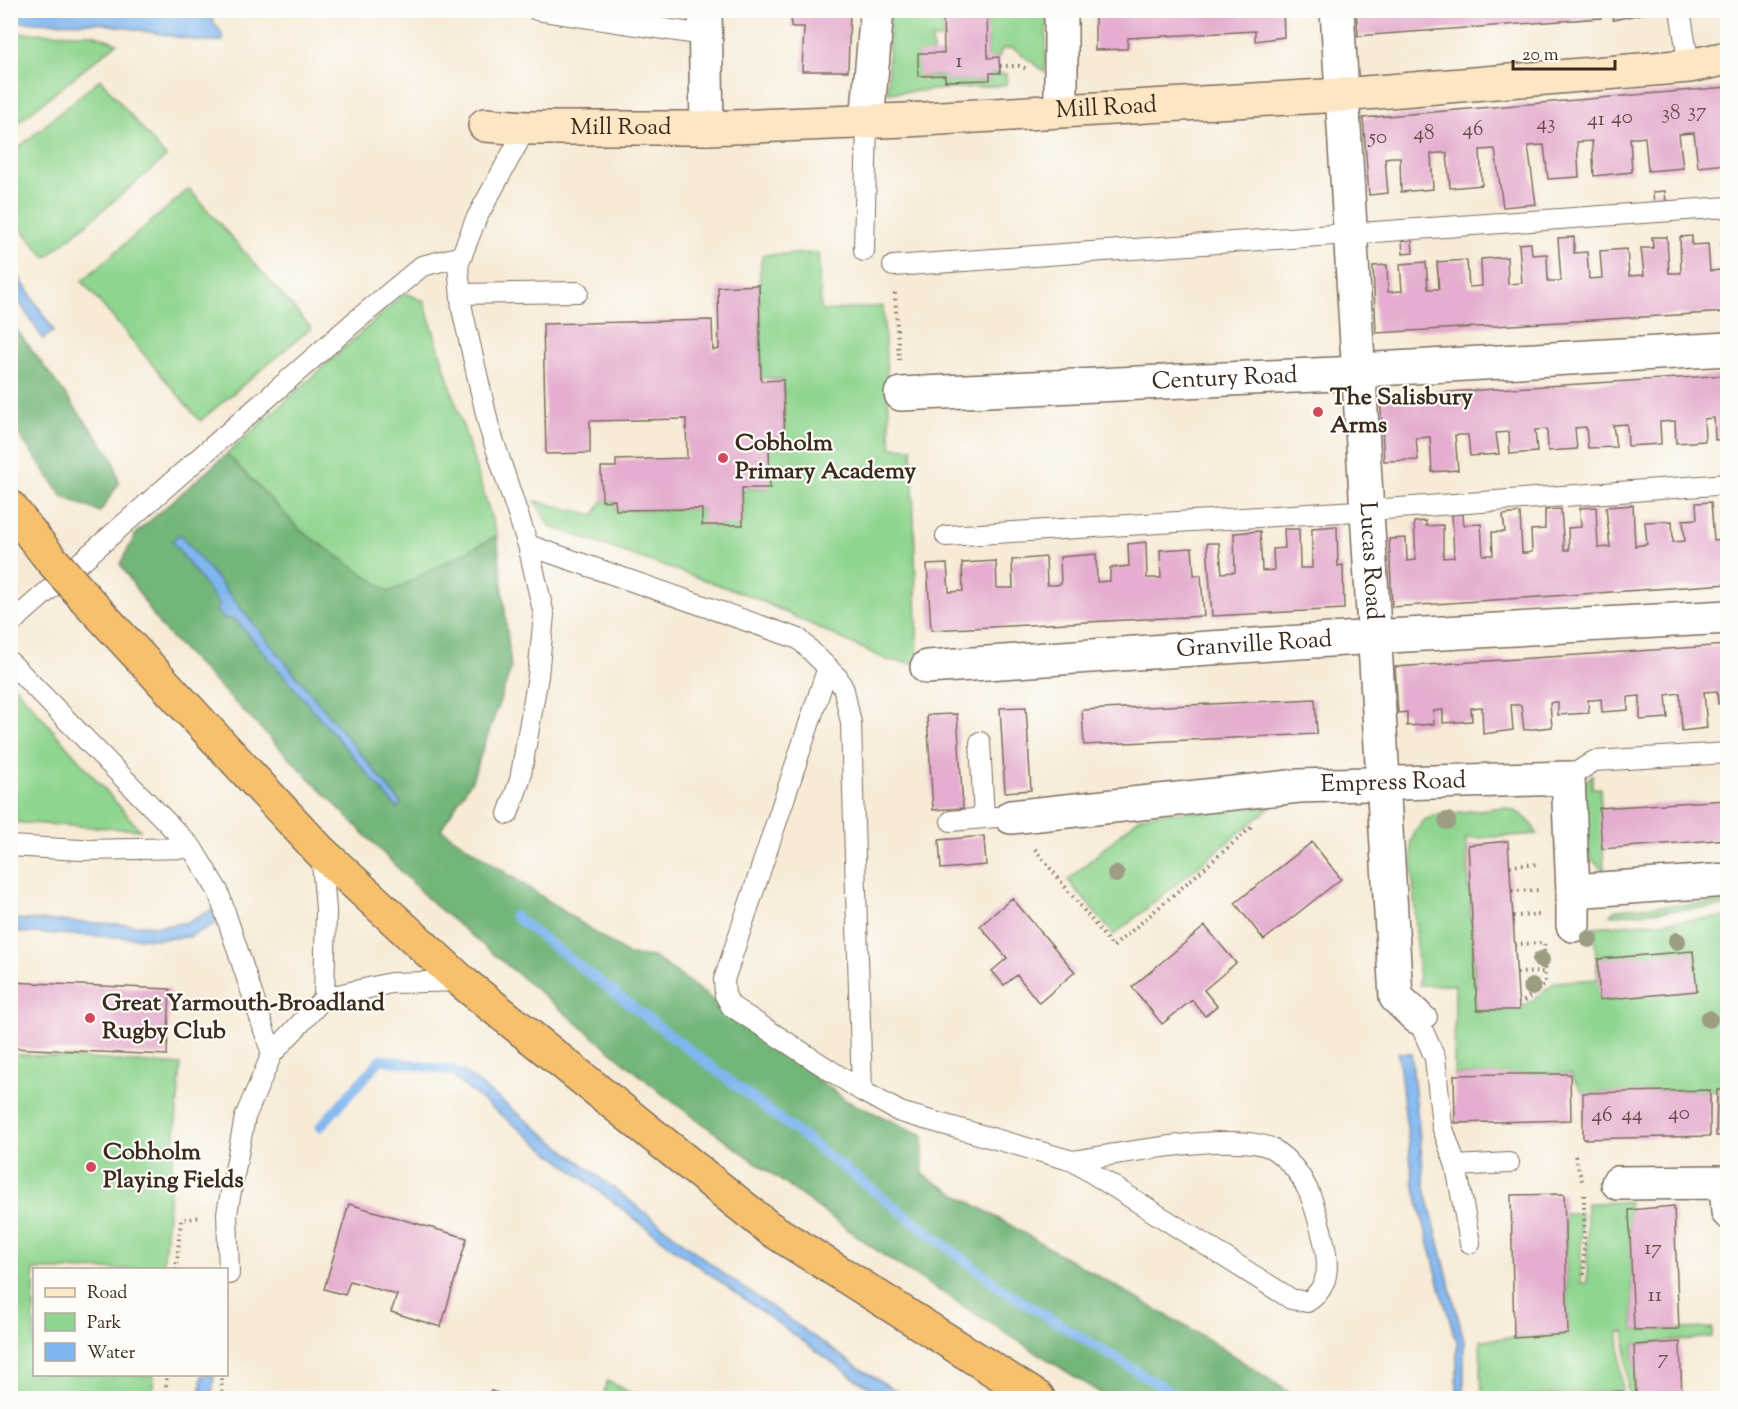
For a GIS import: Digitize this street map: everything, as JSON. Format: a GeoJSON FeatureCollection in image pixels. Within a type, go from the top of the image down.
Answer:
{"type":"FeatureCollection","features":[{"type":"Feature","properties":{"kind":"highway"},"geometry":{"type":"LineString","coordinates":[[10,507],[86,599],[320,851],[461,981],[769,1228],[1038,1398]]}},
{"type":"Feature","properties":{"kind":"street"},"geometry":{"type":"LineString","coordinates":[[867,122],[877,10]]}},
{"type":"Feature","properties":{"kind":"street"},"geometry":{"type":"LineString","coordinates":[[1061,10],[1061,109]]}},
{"type":"Feature","properties":{"kind":"street","name":"Lucas Road"},"geometry":{"type":"LineString","coordinates":[[1337,10],[1365,510],[1396,998],[1425,1017]]}},
{"type":"Feature","properties":{"kind":"street"},"geometry":{"type":"LineString","coordinates":[[704,23],[707,128]]}},
{"type":"Feature","properties":{"kind":"street","name":"Mill Road"},"geometry":{"type":"LineString","coordinates":[[485,125],[526,128],[707,128],[867,122],[1061,109],[1341,95],[1689,66],[1728,58]]}},
{"type":"Feature","properties":{"kind":"street","name":"Century Road"},"geometry":{"type":"LineString","coordinates":[[901,394],[1358,373],[1377,369],[1728,349]]}},
{"type":"Feature","properties":{"kind":"street","name":"Granville Road"},"geometry":{"type":"LineString","coordinates":[[927,667],[1728,617]]}},
{"type":"Feature","properties":{"kind":"street"},"geometry":{"type":"LineString","coordinates":[[1553,927],[1553,893],[1568,778]]}},
{"type":"Feature","properties":{"kind":"street","name":"Empress Road"},"geometry":{"type":"LineString","coordinates":[[997,817],[1299,786],[1568,778]]}},
{"type":"Feature","properties":{"kind":"street"},"geometry":{"type":"LineString","coordinates":[[1553,893],[1728,880]]}},
{"type":"Feature","properties":{"kind":"street"},"geometry":{"type":"LineString","coordinates":[[1618,1183],[1727,1192]]}},
{"type":"Feature","properties":{"kind":"lane"},"geometry":{"type":"LineString","coordinates":[[537,10],[704,23]]}},
{"type":"Feature","properties":{"kind":"lane"},"geometry":{"type":"LineString","coordinates":[[1680,10],[1689,66]]}},
{"type":"Feature","properties":{"kind":"lane"},"geometry":{"type":"LineString","coordinates":[[864,251],[867,122]]}},
{"type":"Feature","properties":{"kind":"lane"},"geometry":{"type":"LineString","coordinates":[[508,814],[519,780],[537,676],[544,615],[528,545],[489,427],[461,294],[458,265],[476,219],[526,128]]}},
{"type":"Feature","properties":{"kind":"lane"},"geometry":{"type":"LineString","coordinates":[[893,266],[1728,207]]}},
{"type":"Feature","properties":{"kind":"lane"},"geometry":{"type":"LineString","coordinates":[[10,624],[353,323],[422,266],[462,256]]}},
{"type":"Feature","properties":{"kind":"lane"},"geometry":{"type":"LineString","coordinates":[[461,294],[578,292]]}},
{"type":"Feature","properties":{"kind":"lane"},"geometry":{"type":"LineString","coordinates":[[946,536],[1365,510],[1728,484]]}},
{"type":"Feature","properties":{"kind":"lane"},"geometry":{"type":"LineString","coordinates":[[528,545],[799,639],[828,667],[844,690],[851,723],[862,1091]]}},
{"type":"Feature","properties":{"kind":"lane"},"geometry":{"type":"LineString","coordinates":[[10,662],[192,848],[218,891],[272,1054]]}},
{"type":"Feature","properties":{"kind":"lane"},"geometry":{"type":"LineString","coordinates":[[828,667],[724,980],[725,995],[731,1006],[862,1091],[900,1112],[1073,1161],[1291,1299],[1307,1302],[1319,1295],[1329,1263],[1313,1196],[1288,1162],[1275,1150],[1258,1143],[1175,1145],[1073,1161]]}},
{"type":"Feature","properties":{"kind":"lane"},"geometry":{"type":"LineString","coordinates":[[980,742],[997,817]]}},
{"type":"Feature","properties":{"kind":"lane"},"geometry":{"type":"LineString","coordinates":[[1568,778],[1594,761],[1728,753]]}},
{"type":"Feature","properties":{"kind":"lane","name":"Empress Road"},"geometry":{"type":"LineString","coordinates":[[951,821],[997,817]]}},
{"type":"Feature","properties":{"kind":"lane"},"geometry":{"type":"LineString","coordinates":[[10,846],[81,850],[192,848]]}},
{"type":"Feature","properties":{"kind":"lane"},"geometry":{"type":"LineString","coordinates":[[320,851],[326,910],[324,998]]}},
{"type":"Feature","properties":{"kind":"lane"},"geometry":{"type":"LineString","coordinates":[[229,1274],[227,1214],[245,1118],[272,1054],[324,998],[391,983],[461,981]]}},
{"type":"Feature","properties":{"kind":"lane"},"geometry":{"type":"LineString","coordinates":[[1425,1017],[1435,1058],[1442,1126],[1456,1166],[1470,1243]]}},
{"type":"Feature","properties":{"kind":"lane"},"geometry":{"type":"LineString","coordinates":[[1456,1166],[1509,1162]]}},
{"type":"Feature","properties":{"kind":"path"},"geometry":{"type":"LineString","coordinates":[[893,266],[901,394]]}},
{"type":"Feature","properties":{"kind":"path"},"geometry":{"type":"LineString","coordinates":[[997,817],[1113,947],[1255,825]]}},
{"type":"Feature","properties":{"kind":"path"},"geometry":{"type":"LineString","coordinates":[[1541,854],[1542,873]]}},
{"type":"Feature","properties":{"kind":"path"},"geometry":{"type":"LineString","coordinates":[[1510,866],[1542,864]]}},
{"type":"Feature","properties":{"kind":"path"},"geometry":{"type":"LineString","coordinates":[[1542,881],[1553,893]]}},
{"type":"Feature","properties":{"kind":"path"},"geometry":{"type":"LineString","coordinates":[[1512,891],[1553,893]]}},
{"type":"Feature","properties":{"kind":"path"},"geometry":{"type":"LineString","coordinates":[[1518,1002],[1523,1002],[1545,984],[1544,942],[1553,927],[1542,915],[1542,906]]}},
{"type":"Feature","properties":{"kind":"path"},"geometry":{"type":"LineString","coordinates":[[1513,916],[1542,915]]}},
{"type":"Feature","properties":{"kind":"path"},"geometry":{"type":"LineString","coordinates":[[1515,944],[1544,942]]}},
{"type":"Feature","properties":{"kind":"path"},"geometry":{"type":"LineString","coordinates":[[1517,974],[1545,972]]}},
{"type":"Feature","properties":{"kind":"path"},"geometry":{"type":"LineString","coordinates":[[1575,1156],[1581,1173],[1584,1198],[1584,1278]]}},
{"type":"Feature","properties":{"kind":"path"},"geometry":{"type":"LineString","coordinates":[[177,1268],[181,1220],[227,1214]]}},
{"type":"Feature","properties":{"kind":"path"},"geometry":{"type":"LineString","coordinates":[[165,1398],[167,1376]]}},
{"type":"Feature","properties":{"kind":"path"},"geometry":{"type":"LineString","coordinates":[[220,1398],[222,1376]]}},
{"type":"Feature","properties":{"kind":"green space"},"geometry":{"type":"Polygon","coordinates":[[[933,10],[933,13],[943,13],[943,39],[932,39],[933,53],[918,54],[919,76],[945,75],[946,81],[990,80],[990,73],[1006,74],[1006,85],[888,93],[889,11],[933,10]]]}},
{"type":"Feature","properties":{"kind":"green space"},"geometry":{"type":"Polygon","coordinates":[[[987,11],[1047,11],[1045,72],[1013,48],[1002,49],[999,57],[988,58],[987,11]]]}},
{"type":"Feature","properties":{"kind":"green space"},"geometry":{"type":"Polygon","coordinates":[[[11,33],[93,34],[117,43],[11,128],[11,33]]]}},
{"type":"Feature","properties":{"kind":"green space"},"geometry":{"type":"Polygon","coordinates":[[[100,79],[166,157],[46,258],[11,216],[11,154],[100,79]]]}},
{"type":"Feature","properties":{"kind":"green space"},"geometry":{"type":"Polygon","coordinates":[[[189,189],[311,328],[200,421],[82,281],[189,189]]]}},
{"type":"Feature","properties":{"kind":"green space"},"geometry":{"type":"Polygon","coordinates":[[[818,253],[821,311],[883,306],[891,447],[912,448],[918,664],[887,660],[753,597],[551,527],[535,501],[594,515],[602,501],[615,500],[616,510],[702,509],[703,525],[743,524],[742,488],[769,488],[769,447],[785,446],[783,380],[761,377],[759,285],[762,255],[818,253]]]}},
{"type":"Feature","properties":{"kind":"green space"},"geometry":{"type":"Polygon","coordinates":[[[405,293],[424,301],[497,536],[390,593],[301,531],[227,454],[405,293]]]}},
{"type":"Feature","properties":{"kind":"green space"},"geometry":{"type":"Polygon","coordinates":[[[10,321],[113,458],[119,483],[100,512],[63,497],[11,423],[10,321]]]}},
{"type":"Feature","properties":{"kind":"green space"},"geometry":{"type":"Polygon","coordinates":[[[227,454],[301,531],[390,592],[497,536],[511,669],[472,780],[441,829],[629,955],[653,957],[673,970],[847,1101],[923,1135],[923,1175],[1209,1340],[1298,1398],[1108,1398],[883,1255],[666,1097],[431,902],[161,627],[120,564],[137,532],[227,454]]]}},
{"type":"Feature","properties":{"kind":"green space"},"geometry":{"type":"Polygon","coordinates":[[[11,682],[140,830],[11,822],[11,682]]]}},
{"type":"Feature","properties":{"kind":"green space"},"geometry":{"type":"Polygon","coordinates":[[[1592,775],[1592,788],[1600,788],[1604,871],[1587,855],[1583,785],[1592,775]]]}},
{"type":"Feature","properties":{"kind":"green space"},"geometry":{"type":"Polygon","coordinates":[[[1271,807],[1114,935],[1068,880],[1140,817],[1157,813],[1271,807]]]}},
{"type":"Feature","properties":{"kind":"green space"},"geometry":{"type":"Polygon","coordinates":[[[1504,807],[1524,817],[1537,834],[1466,839],[1477,1010],[1519,1010],[1556,982],[1598,979],[1594,927],[1727,917],[1727,1090],[1583,1093],[1570,1074],[1454,1075],[1455,985],[1419,985],[1411,842],[1424,820],[1436,815],[1504,807]]]}},
{"type":"Feature","properties":{"kind":"green space"},"geometry":{"type":"Polygon","coordinates":[[[1727,902],[1727,906],[1610,915],[1614,910],[1626,908],[1727,902]]]}},
{"type":"Feature","properties":{"kind":"green space","name":"Cobholm Playing Fields"},"geometry":{"type":"Polygon","coordinates":[[[11,1054],[181,1065],[163,1268],[33,1268],[33,1376],[154,1376],[152,1398],[11,1398],[11,1054]]]}},
{"type":"Feature","properties":{"kind":"green space"},"geometry":{"type":"Polygon","coordinates":[[[1629,1202],[1634,1330],[1712,1328],[1712,1337],[1634,1345],[1636,1398],[1628,1398],[1625,1331],[1619,1332],[1622,1391],[1482,1398],[1480,1340],[1568,1334],[1565,1214],[1581,1213],[1581,1283],[1587,1283],[1587,1203],[1629,1202]]]}},
{"type":"Feature","properties":{"kind":"green space"},"geometry":{"type":"Polygon","coordinates":[[[607,1381],[641,1398],[603,1398],[607,1381]]]}},
{"type":"Feature","properties":{"kind":"water"},"geometry":{"type":"Polygon","coordinates":[[[11,10],[206,11],[222,34],[223,41],[200,41],[99,23],[11,22],[11,10]]]}},
{"type":"Feature","properties":{"kind":"water"},"geometry":{"type":"Polygon","coordinates":[[[10,263],[54,331],[43,339],[11,289],[10,263]]]}},
{"type":"Feature","properties":{"kind":"water"},"geometry":{"type":"Polygon","coordinates":[[[180,534],[401,803],[397,808],[235,619],[224,619],[216,610],[220,606],[172,541],[180,534]]]}},
{"type":"Feature","properties":{"kind":"water"},"geometry":{"type":"Polygon","coordinates":[[[213,909],[219,922],[188,937],[160,939],[11,932],[11,919],[163,926],[189,922],[213,909]]]}},
{"type":"Feature","properties":{"kind":"water"},"geometry":{"type":"Polygon","coordinates":[[[1398,1053],[1411,1053],[1425,1188],[1464,1341],[1464,1398],[1457,1398],[1457,1342],[1444,1302],[1413,1181],[1398,1053]]]}},
{"type":"Feature","properties":{"kind":"water"},"geometry":{"type":"Polygon","coordinates":[[[463,1071],[724,1274],[856,1366],[908,1398],[887,1398],[857,1380],[662,1240],[456,1080],[456,1072],[463,1071]]]}},
{"type":"Feature","properties":{"kind":"water"},"geometry":{"type":"Polygon","coordinates":[[[202,1376],[214,1376],[212,1398],[200,1398],[202,1376]]]}},
{"type":"Feature","properties":{"kind":"building"},"geometry":{"type":"Polygon","coordinates":[[[792,10],[850,10],[848,71],[802,71],[804,27],[791,27],[792,10]]]}},
{"type":"Feature","properties":{"kind":"building"},"geometry":{"type":"Polygon","coordinates":[[[933,10],[987,10],[988,58],[999,57],[1000,73],[990,73],[990,80],[945,81],[945,75],[918,76],[918,53],[944,53],[943,13],[933,13],[933,10]]]}},
{"type":"Feature","properties":{"kind":"building"},"geometry":{"type":"Polygon","coordinates":[[[1095,10],[1283,10],[1284,37],[1255,41],[1255,31],[1128,38],[1127,49],[1095,50],[1095,10]]]}},
{"type":"Feature","properties":{"kind":"building"},"geometry":{"type":"Polygon","coordinates":[[[1356,10],[1601,10],[1601,18],[1358,36],[1356,10]]]}},
{"type":"Feature","properties":{"kind":"building"},"geometry":{"type":"Polygon","coordinates":[[[1611,10],[1656,10],[1656,11],[1613,20],[1611,10]]]}},
{"type":"Feature","properties":{"kind":"building"},"geometry":{"type":"Polygon","coordinates":[[[1728,87],[1728,164],[1698,167],[1694,133],[1679,134],[1683,168],[1648,171],[1645,137],[1630,138],[1632,172],[1594,176],[1592,141],[1577,142],[1579,177],[1548,179],[1544,145],[1528,146],[1536,204],[1503,207],[1495,149],[1480,150],[1482,185],[1450,188],[1447,153],[1438,153],[1431,154],[1433,189],[1401,192],[1400,157],[1392,157],[1385,158],[1388,193],[1369,195],[1363,118],[1728,87]]]}},
{"type":"Feature","properties":{"kind":"building"},"geometry":{"type":"Polygon","coordinates":[[[1665,191],[1666,204],[1654,205],[1653,192],[1665,191]]]}},
{"type":"Feature","properties":{"kind":"building"},"geometry":{"type":"Polygon","coordinates":[[[1692,236],[1692,245],[1708,244],[1710,271],[1722,270],[1721,243],[1728,243],[1728,312],[1376,333],[1373,266],[1387,265],[1388,292],[1402,291],[1400,264],[1426,262],[1428,289],[1439,289],[1437,262],[1467,260],[1469,287],[1482,286],[1481,259],[1507,257],[1508,284],[1522,283],[1519,244],[1531,243],[1532,255],[1547,254],[1548,281],[1561,281],[1558,238],[1574,237],[1574,253],[1587,252],[1589,279],[1602,278],[1600,251],[1627,249],[1629,276],[1644,275],[1641,248],[1653,248],[1652,237],[1667,237],[1669,273],[1681,273],[1680,237],[1692,236]]]}},
{"type":"Feature","properties":{"kind":"building"},"geometry":{"type":"Polygon","coordinates":[[[1412,239],[1413,253],[1403,254],[1402,240],[1412,239]]]}},
{"type":"Feature","properties":{"kind":"building"},"geometry":{"type":"Polygon","coordinates":[[[759,285],[761,381],[783,380],[785,447],[769,447],[770,488],[742,488],[743,525],[702,525],[702,509],[616,510],[615,500],[602,501],[601,467],[616,467],[616,460],[687,458],[686,419],[590,421],[590,453],[546,454],[543,324],[712,320],[713,350],[719,349],[718,287],[759,285]]]}},
{"type":"Feature","properties":{"kind":"building"},"geometry":{"type":"Polygon","coordinates":[[[1728,375],[1728,439],[1715,440],[1714,418],[1704,419],[1705,441],[1676,443],[1675,421],[1660,422],[1661,444],[1628,446],[1627,424],[1613,425],[1616,447],[1588,448],[1586,427],[1575,428],[1577,449],[1548,451],[1547,429],[1535,430],[1537,452],[1510,454],[1509,432],[1496,433],[1499,454],[1470,456],[1468,435],[1455,435],[1458,470],[1432,472],[1430,437],[1416,438],[1418,460],[1384,461],[1380,396],[1728,375]]]}},
{"type":"Feature","properties":{"kind":"building"},"geometry":{"type":"Polygon","coordinates":[[[1711,502],[1714,540],[1725,539],[1723,507],[1728,507],[1728,584],[1392,607],[1389,539],[1406,538],[1407,561],[1416,560],[1414,522],[1426,521],[1426,526],[1443,525],[1443,558],[1454,557],[1452,514],[1463,514],[1464,525],[1481,524],[1483,555],[1493,555],[1492,532],[1505,532],[1503,515],[1520,513],[1522,553],[1527,553],[1532,552],[1531,530],[1545,529],[1545,510],[1561,509],[1564,550],[1569,550],[1568,528],[1581,527],[1580,508],[1596,507],[1598,548],[1610,547],[1606,507],[1633,505],[1635,546],[1647,544],[1645,522],[1672,521],[1673,542],[1685,541],[1683,520],[1697,519],[1696,503],[1711,502]]]}},
{"type":"Feature","properties":{"kind":"building"},"geometry":{"type":"Polygon","coordinates":[[[1337,526],[1338,566],[1343,565],[1344,609],[1212,616],[1207,543],[1219,543],[1222,573],[1235,572],[1234,533],[1260,531],[1262,571],[1274,570],[1273,549],[1285,548],[1284,529],[1299,529],[1300,568],[1312,568],[1312,528],[1337,526]]]}},
{"type":"Feature","properties":{"kind":"building"},"geometry":{"type":"Polygon","coordinates":[[[1146,542],[1147,578],[1161,578],[1160,550],[1192,548],[1194,575],[1201,575],[1204,616],[931,630],[927,565],[947,564],[949,592],[963,591],[962,563],[996,561],[997,588],[1013,588],[1012,560],[1046,557],[1047,585],[1055,585],[1061,584],[1060,557],[1096,554],[1097,582],[1110,581],[1110,568],[1129,566],[1128,544],[1146,542]]]}},
{"type":"Feature","properties":{"kind":"building"},"geometry":{"type":"Polygon","coordinates":[[[1728,645],[1728,703],[1718,704],[1717,691],[1704,692],[1707,728],[1682,731],[1680,693],[1666,695],[1668,718],[1640,720],[1640,696],[1628,697],[1628,710],[1602,712],[1601,699],[1588,700],[1589,713],[1558,715],[1558,702],[1554,702],[1550,703],[1552,727],[1524,730],[1521,705],[1511,705],[1513,730],[1483,734],[1482,707],[1471,708],[1472,721],[1443,723],[1443,710],[1433,711],[1434,724],[1407,726],[1407,712],[1398,713],[1395,667],[1728,645]]]}},
{"type":"Feature","properties":{"kind":"building"},"geometry":{"type":"Polygon","coordinates":[[[1315,699],[1317,734],[1084,745],[1082,710],[1315,699]]]}},
{"type":"Feature","properties":{"kind":"building"},"geometry":{"type":"Polygon","coordinates":[[[1026,707],[1031,790],[1005,792],[1000,708],[1026,707]]]}},
{"type":"Feature","properties":{"kind":"building"},"geometry":{"type":"Polygon","coordinates":[[[957,714],[963,808],[933,810],[927,715],[957,714]]]}},
{"type":"Feature","properties":{"kind":"building"},"geometry":{"type":"Polygon","coordinates":[[[1728,800],[1728,839],[1602,849],[1599,808],[1728,800]]]}},
{"type":"Feature","properties":{"kind":"building"},"geometry":{"type":"Polygon","coordinates":[[[984,836],[986,865],[941,869],[939,840],[984,836]]]}},
{"type":"Feature","properties":{"kind":"building"},"geometry":{"type":"Polygon","coordinates":[[[1508,841],[1519,1010],[1477,1010],[1468,845],[1508,841]]]}},
{"type":"Feature","properties":{"kind":"building"},"geometry":{"type":"Polygon","coordinates":[[[1312,842],[1341,879],[1264,940],[1235,903],[1312,842]]]}},
{"type":"Feature","properties":{"kind":"building"},"geometry":{"type":"Polygon","coordinates":[[[1012,898],[1075,972],[1039,1003],[1017,975],[1004,985],[992,971],[1007,958],[980,926],[1012,898]]]}},
{"type":"Feature","properties":{"kind":"building"},"geometry":{"type":"Polygon","coordinates":[[[1205,926],[1236,963],[1204,990],[1217,1006],[1205,1016],[1192,1000],[1162,1024],[1132,987],[1205,926]]]}},
{"type":"Feature","properties":{"kind":"building"},"geometry":{"type":"Polygon","coordinates":[[[1693,951],[1697,991],[1599,1000],[1598,959],[1693,951]]]}},
{"type":"Feature","properties":{"kind":"building","name":"Great Yarmouth-Broadland Rugby Club"},"geometry":{"type":"Polygon","coordinates":[[[10,982],[170,989],[167,1055],[10,1048],[10,982]]]}},
{"type":"Feature","properties":{"kind":"building"},"geometry":{"type":"Polygon","coordinates":[[[1570,1074],[1571,1120],[1455,1123],[1454,1075],[1570,1074]]]}},
{"type":"Feature","properties":{"kind":"building"},"geometry":{"type":"Polygon","coordinates":[[[1710,1090],[1710,1136],[1583,1139],[1583,1093],[1710,1090]]]}},
{"type":"Feature","properties":{"kind":"building"},"geometry":{"type":"Polygon","coordinates":[[[1717,1090],[1728,1090],[1728,1136],[1716,1136],[1717,1090]]]}},
{"type":"Feature","properties":{"kind":"building"},"geometry":{"type":"Polygon","coordinates":[[[1564,1194],[1568,1334],[1514,1338],[1511,1195],[1564,1194]]]}},
{"type":"Feature","properties":{"kind":"building"},"geometry":{"type":"Polygon","coordinates":[[[349,1204],[467,1238],[441,1327],[391,1312],[397,1295],[350,1281],[345,1295],[324,1289],[349,1204]]]}},
{"type":"Feature","properties":{"kind":"building"},"geometry":{"type":"Polygon","coordinates":[[[1674,1206],[1679,1329],[1634,1330],[1629,1210],[1674,1206]]]}},
{"type":"Feature","properties":{"kind":"building"},"geometry":{"type":"Polygon","coordinates":[[[1680,1342],[1682,1398],[1636,1398],[1634,1345],[1680,1342]]]}},
{"type":"Feature","properties":{"kind":"building"},"geometry":{"type":"Polygon","coordinates":[[[491,1391],[513,1398],[489,1398],[491,1391]]]}},
{"type":"Feature","properties":{"kind":"building"},"geometry":{"type":"Polygon","coordinates":[[[1622,1391],[1623,1398],[1523,1398],[1523,1397],[1622,1391]]]}},
{"type":"Feature","properties":{"kind":"waterway"},"geometry":{"type":"LineString","coordinates":[[514,916],[1005,1291],[1181,1398]]}},
{"type":"Feature","properties":{"kind":"waterway"},"geometry":{"type":"LineString","coordinates":[[320,1127],[381,1059],[456,1072]]}},
{"type":"Feature","properties":{"kind":"place","name":"The Salisbury Arms"},"geometry":{"type":"Point","coordinates":[1318,412]}},
{"type":"Feature","properties":{"kind":"place","name":"Cobholm Primary Academy"},"geometry":{"type":"Point","coordinates":[723,458]}},
{"type":"Feature","properties":{"kind":"place","name":"Great Yarmouth-Broadland Rugby Club"},"geometry":{"type":"Point","coordinates":[90,1018]}},
{"type":"Feature","properties":{"kind":"place","name":"Cobholm Playing Fields"},"geometry":{"type":"Point","coordinates":[91,1167]}}]}
